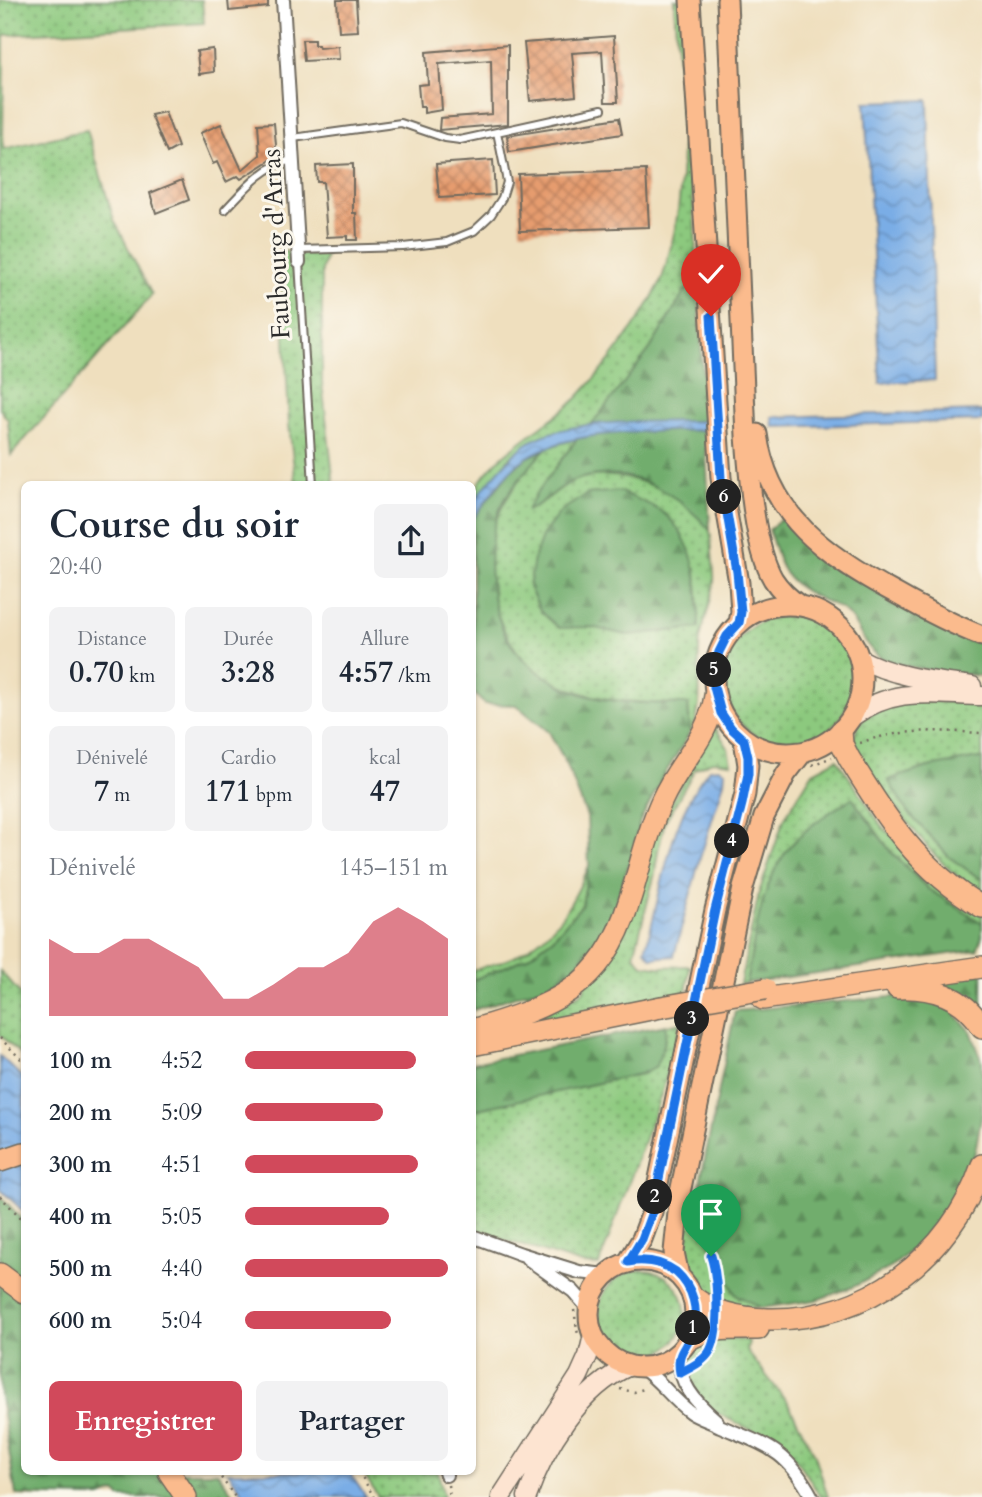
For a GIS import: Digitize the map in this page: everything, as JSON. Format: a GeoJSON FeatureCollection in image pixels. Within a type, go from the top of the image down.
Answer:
{"type":"FeatureCollection","features":[{"type":"Feature","properties":{"kind":"highway"},"geometry":{"type":"LineString","coordinates":[[476,1029],[521,1015],[554,1001],[580,984],[601,961],[625,914],[656,812],[671,782],[706,730],[715,696]]}},
{"type":"Feature","properties":{"kind":"highway"},"geometry":{"type":"LineString","coordinates":[[846,733],[912,852],[944,882],[982,907]]}},
{"type":"Feature","properties":{"kind":"highway"},"geometry":{"type":"LineString","coordinates":[[476,1044],[982,956]]}},
{"type":"Feature","properties":{"kind":"highway"},"geometry":{"type":"LineString","coordinates":[[764,994],[814,991],[982,967]]}},
{"type":"Feature","properties":{"kind":"highway"},"geometry":{"type":"LineString","coordinates":[[814,991],[924,989],[958,1001],[975,1016],[982,1027]]}},
{"type":"Feature","properties":{"kind":"highway"},"geometry":{"type":"LineString","coordinates":[[476,1053],[660,1012]]}},
{"type":"Feature","properties":{"kind":"highway"},"geometry":{"type":"LineString","coordinates":[[0,1161],[21,1154]]}},
{"type":"Feature","properties":{"kind":"highway"},"geometry":{"type":"LineString","coordinates":[[684,1346],[715,1320],[797,1317],[832,1311],[878,1292],[916,1266],[941,1240],[968,1199],[982,1165]]}},
{"type":"Feature","properties":{"kind":"highway"},"geometry":{"type":"LineString","coordinates":[[0,1174],[21,1168]]}},
{"type":"Feature","properties":{"kind":"highway"},"geometry":{"type":"LineString","coordinates":[[692,1297],[715,1320],[781,1329],[818,1325],[852,1315],[886,1300],[914,1280],[940,1256],[963,1226],[982,1193]]}},
{"type":"Feature","properties":{"kind":"highway"},"geometry":{"type":"LineString","coordinates":[[0,1274],[21,1290]]}},
{"type":"Feature","properties":{"kind":"highway"},"geometry":{"type":"LineString","coordinates":[[171,1475],[186,1497]]}},
{"type":"Feature","properties":{"kind":"main road"},"geometry":{"type":"LineString","coordinates":[[690,0],[721,478],[739,583],[739,623]]}},
{"type":"Feature","properties":{"kind":"main road"},"geometry":{"type":"LineString","coordinates":[[727,0],[750,485],[761,544],[772,578],[786,595],[800,606]]}},
{"type":"Feature","properties":{"kind":"main road"},"geometry":{"type":"LineString","coordinates":[[742,355],[765,471],[782,503],[799,524],[826,551],[857,572],[939,617],[982,636]]}},
{"type":"Feature","properties":{"kind":"main road"},"geometry":{"type":"LineString","coordinates":[[805,760],[768,751],[744,740],[726,720],[715,696],[713,678],[719,652],[727,636],[739,623],[763,609],[781,605],[800,606],[817,611],[840,626],[852,641],[862,675],[861,692],[846,733]]}},
{"type":"Feature","properties":{"kind":"main road"},"geometry":{"type":"LineString","coordinates":[[859,658],[903,674],[982,688]]}},
{"type":"Feature","properties":{"kind":"main road"},"geometry":{"type":"LineString","coordinates":[[527,1497],[538,1469],[570,1416],[588,1394],[606,1379],[636,1367],[662,1364],[684,1346],[695,1316],[692,1297],[679,1276],[674,1252],[680,1193],[743,888],[764,817],[786,775],[827,742],[846,733],[875,701],[892,696],[982,696]]}},
{"type":"Feature","properties":{"kind":"main road"},"geometry":{"type":"LineString","coordinates":[[501,1497],[579,1376],[588,1356],[579,1306],[606,1275],[628,1262],[642,1239],[652,1212],[715,910],[745,794],[748,765],[744,740]]}},
{"type":"Feature","properties":{"kind":"main road"},"geometry":{"type":"LineString","coordinates":[[628,1262],[656,1262],[679,1276]]}},
{"type":"Feature","properties":{"kind":"main road"},"geometry":{"type":"LineString","coordinates":[[585,1337],[607,1355],[636,1367]]}},
{"type":"Feature","properties":{"kind":"street","name":"Faubourg d'Arras"},"geometry":{"type":"LineString","coordinates":[[283,0],[299,256]]}},
{"type":"Feature","properties":{"kind":"street"},"geometry":{"type":"LineString","coordinates":[[476,1237],[586,1274],[606,1275]]}},
{"type":"Feature","properties":{"kind":"street"},"geometry":{"type":"LineString","coordinates":[[521,1254],[573,1291],[579,1306]]}},
{"type":"Feature","properties":{"kind":"street"},"geometry":{"type":"LineString","coordinates":[[684,1346],[680,1373],[695,1401],[725,1428]]}},
{"type":"Feature","properties":{"kind":"street"},"geometry":{"type":"LineString","coordinates":[[636,1367],[660,1382],[692,1413],[766,1444],[778,1452],[796,1471],[812,1497]]}},
{"type":"Feature","properties":{"kind":"lane"},"geometry":{"type":"LineString","coordinates":[[293,138],[401,123],[452,139],[468,139],[602,109]]}},
{"type":"Feature","properties":{"kind":"lane"},"geometry":{"type":"LineString","coordinates":[[299,256],[436,244],[474,230],[491,215],[508,182],[497,132]]}},
{"type":"Feature","properties":{"kind":"lane"},"geometry":{"type":"LineString","coordinates":[[225,210],[255,179],[270,168],[278,163],[294,160]]}},
{"type":"Feature","properties":{"kind":"lane","name":"Faubourg d'Arras"},"geometry":{"type":"LineString","coordinates":[[299,256],[313,481]]}},
{"type":"Feature","properties":{"kind":"path"},"geometry":{"type":"LineString","coordinates":[[805,760],[846,733],[872,739],[899,733],[929,731],[982,733]]}},
{"type":"Feature","properties":{"kind":"path"},"geometry":{"type":"LineString","coordinates":[[0,1038],[21,1059]]}},
{"type":"Feature","properties":{"kind":"path"},"geometry":{"type":"LineString","coordinates":[[0,1196],[21,1218]]}},
{"type":"Feature","properties":{"kind":"path"},"geometry":{"type":"LineString","coordinates":[[680,1373],[705,1357],[712,1348],[718,1289],[714,1264],[693,1205]]}},
{"type":"Feature","properties":{"kind":"path"},"geometry":{"type":"LineString","coordinates":[[579,1306],[575,1312],[585,1337]]}},
{"type":"Feature","properties":{"kind":"path"},"geometry":{"type":"LineString","coordinates":[[606,1379],[617,1388],[630,1392],[640,1391],[660,1382]]}},
{"type":"Feature","properties":{"kind":"path"},"geometry":{"type":"LineString","coordinates":[[219,1475],[235,1497]]}},
{"type":"Feature","properties":{"kind":"path"},"geometry":{"type":"LineString","coordinates":[[361,1475],[374,1497]]}},
{"type":"Feature","properties":{"kind":"green space"},"geometry":{"type":"Polygon","coordinates":[[[0,0],[202,0],[204,23],[4,35],[3,149],[87,130],[114,220],[152,295],[11,455],[8,420],[0,409],[0,0]]]}},
{"type":"Feature","properties":{"kind":"green space"},"geometry":{"type":"Polygon","coordinates":[[[674,0],[681,0],[698,282],[685,291],[650,349],[592,424],[545,435],[528,443],[510,457],[476,500],[476,489],[485,474],[515,446],[578,397],[622,343],[652,299],[662,278],[676,223],[682,160],[674,0]]]}},
{"type":"Feature","properties":{"kind":"green space"},"geometry":{"type":"Polygon","coordinates":[[[281,250],[294,255],[326,255],[322,270],[322,383],[334,481],[296,481],[289,425],[281,250]]]}},
{"type":"Feature","properties":{"kind":"green space"},"geometry":{"type":"Polygon","coordinates":[[[698,282],[705,421],[592,424],[650,349],[685,291],[698,282]]]}},
{"type":"Feature","properties":{"kind":"green space"},"geometry":{"type":"Polygon","coordinates":[[[705,430],[710,530],[669,494],[636,479],[619,475],[601,475],[574,481],[527,510],[577,439],[603,433],[705,430]]]}},
{"type":"Feature","properties":{"kind":"green space"},"geometry":{"type":"Polygon","coordinates":[[[577,439],[536,494],[528,510],[574,481],[598,476],[616,476],[671,494],[700,516],[710,531],[714,582],[700,639],[698,711],[690,733],[688,704],[608,699],[570,689],[535,669],[511,642],[502,625],[491,588],[489,569],[495,524],[512,490],[535,459],[549,447],[577,439]],[[696,568],[591,627],[627,635],[699,628],[696,568]]]}},
{"type":"Feature","properties":{"kind":"green space"},"geometry":{"type":"Polygon","coordinates":[[[544,450],[504,501],[492,535],[490,556],[493,597],[506,635],[515,650],[532,667],[580,694],[626,702],[688,704],[690,733],[640,821],[630,861],[611,916],[596,940],[574,968],[546,986],[476,1009],[476,979],[526,958],[553,938],[582,905],[589,866],[587,817],[567,765],[549,732],[516,705],[484,704],[476,695],[476,514],[510,472],[526,458],[544,450]]]}},
{"type":"Feature","properties":{"kind":"green space"},"geometry":{"type":"Polygon","coordinates":[[[619,491],[660,511],[680,532],[692,557],[695,571],[699,628],[627,635],[591,627],[559,628],[541,612],[529,587],[534,559],[543,534],[561,511],[587,494],[619,491]]]}},
{"type":"Feature","properties":{"kind":"green space"},"geometry":{"type":"Polygon","coordinates":[[[783,517],[982,642],[982,676],[897,664],[877,655],[847,614],[804,591],[789,578],[776,553],[769,530],[783,517]]]}},
{"type":"Feature","properties":{"kind":"green space"},"geometry":{"type":"Polygon","coordinates":[[[788,616],[813,620],[834,634],[848,655],[852,680],[848,705],[834,726],[813,740],[788,744],[763,740],[742,726],[728,705],[724,680],[728,655],[742,634],[763,620],[788,616]]]}},
{"type":"Feature","properties":{"kind":"green space"},"geometry":{"type":"Polygon","coordinates":[[[904,701],[982,703],[982,759],[928,767],[889,780],[906,810],[949,857],[982,880],[982,894],[934,854],[854,751],[856,729],[867,716],[904,701]]]}},
{"type":"Feature","properties":{"kind":"green space"},"geometry":{"type":"Polygon","coordinates":[[[715,727],[728,748],[731,763],[712,761],[695,769],[665,822],[634,955],[643,965],[690,966],[686,993],[498,1033],[582,993],[660,821],[715,727]]]}},
{"type":"Feature","properties":{"kind":"green space"},"geometry":{"type":"Polygon","coordinates":[[[837,759],[883,828],[982,912],[982,923],[928,889],[891,852],[852,798],[764,897],[746,983],[740,984],[759,893],[784,819],[813,772],[837,759]]]}},
{"type":"Feature","properties":{"kind":"green space"},"geometry":{"type":"Polygon","coordinates":[[[982,759],[982,880],[949,857],[906,810],[888,780],[928,767],[982,759]]]}},
{"type":"Feature","properties":{"kind":"green space"},"geometry":{"type":"Polygon","coordinates":[[[852,798],[891,852],[928,889],[982,923],[982,936],[977,950],[746,983],[759,916],[776,867],[799,836],[852,798]]]}},
{"type":"Feature","properties":{"kind":"green space"},"geometry":{"type":"Polygon","coordinates":[[[589,866],[582,905],[553,938],[526,959],[476,979],[476,969],[514,957],[544,937],[554,927],[577,892],[589,866]]]}},
{"type":"Feature","properties":{"kind":"green space"},"geometry":{"type":"Polygon","coordinates":[[[611,916],[588,959],[569,977],[528,1003],[527,992],[555,979],[576,963],[611,916]]]}},
{"type":"Feature","properties":{"kind":"green space"},"geometry":{"type":"Polygon","coordinates":[[[0,971],[21,995],[21,1055],[0,1035],[0,971]]]}},
{"type":"Feature","properties":{"kind":"green space"},"geometry":{"type":"Polygon","coordinates":[[[982,973],[982,1013],[935,978],[982,973]]]}},
{"type":"Feature","properties":{"kind":"green space"},"geometry":{"type":"Polygon","coordinates":[[[902,996],[946,1005],[971,1031],[982,1061],[982,1113],[975,1152],[956,1200],[927,1236],[892,1267],[853,1287],[816,1300],[761,1308],[735,1294],[702,1224],[699,1200],[701,1178],[735,1011],[902,996]]]}},
{"type":"Feature","properties":{"kind":"green space"},"geometry":{"type":"Polygon","coordinates":[[[681,1022],[663,1089],[599,1265],[582,1264],[476,1231],[476,1109],[645,1073],[664,1045],[666,1025],[681,1022]]]}},
{"type":"Feature","properties":{"kind":"green space"},"geometry":{"type":"Polygon","coordinates":[[[666,1025],[664,1045],[656,1066],[645,1073],[476,1109],[476,1062],[666,1025]]]}},
{"type":"Feature","properties":{"kind":"green space"},"geometry":{"type":"Polygon","coordinates":[[[0,1196],[21,1218],[21,1475],[219,1475],[235,1497],[120,1497],[116,1492],[100,1497],[16,1495],[0,1395],[0,1196]]]}},
{"type":"Feature","properties":{"kind":"green space"},"geometry":{"type":"Polygon","coordinates":[[[685,1214],[702,1224],[717,1257],[761,1308],[720,1301],[705,1294],[695,1284],[684,1255],[685,1214]]]}},
{"type":"Feature","properties":{"kind":"green space"},"geometry":{"type":"Polygon","coordinates":[[[642,1270],[659,1273],[673,1282],[682,1296],[685,1313],[682,1330],[673,1344],[659,1353],[642,1356],[625,1353],[611,1344],[602,1330],[599,1313],[602,1296],[611,1282],[625,1273],[642,1270]]]}},
{"type":"Feature","properties":{"kind":"green space"},"geometry":{"type":"Polygon","coordinates":[[[719,1336],[749,1341],[747,1351],[788,1403],[815,1455],[828,1497],[820,1497],[801,1465],[786,1449],[722,1415],[699,1396],[687,1376],[687,1359],[698,1345],[719,1336]]]}},
{"type":"Feature","properties":{"kind":"green space"},"geometry":{"type":"Polygon","coordinates":[[[365,1475],[439,1475],[444,1497],[378,1497],[365,1475]]]}},
{"type":"Feature","properties":{"kind":"water"},"geometry":{"type":"Polygon","coordinates":[[[928,100],[935,380],[880,383],[865,102],[928,100]]]}},
{"type":"Feature","properties":{"kind":"water"},"geometry":{"type":"Polygon","coordinates":[[[982,411],[982,421],[773,427],[772,417],[982,411]]]}},
{"type":"Feature","properties":{"kind":"water"},"geometry":{"type":"Polygon","coordinates":[[[705,421],[705,430],[589,436],[545,448],[518,464],[497,486],[476,515],[476,500],[481,492],[509,459],[528,443],[566,429],[638,422],[705,421]]]}},
{"type":"Feature","properties":{"kind":"water"},"geometry":{"type":"Polygon","coordinates":[[[718,768],[725,771],[724,782],[674,956],[652,958],[645,950],[675,833],[695,789],[709,769],[718,768]]]}},
{"type":"Feature","properties":{"kind":"water"},"geometry":{"type":"Polygon","coordinates":[[[0,1056],[21,1076],[21,1209],[0,1189],[0,1056]]]}},
{"type":"Feature","properties":{"kind":"water"},"geometry":{"type":"Polygon","coordinates":[[[230,1475],[351,1475],[366,1497],[246,1497],[230,1475]]]}},
{"type":"Feature","properties":{"kind":"building"},"geometry":{"type":"Polygon","coordinates":[[[228,0],[268,0],[268,7],[229,11],[228,0]]]}},
{"type":"Feature","properties":{"kind":"building"},"geometry":{"type":"Polygon","coordinates":[[[337,0],[356,0],[358,31],[339,32],[337,0]]]}},
{"type":"Feature","properties":{"kind":"building"},"geometry":{"type":"Polygon","coordinates":[[[614,36],[618,102],[605,102],[602,51],[572,53],[576,96],[530,101],[524,43],[614,36]]]}},
{"type":"Feature","properties":{"kind":"building"},"geometry":{"type":"Polygon","coordinates":[[[302,40],[314,40],[314,45],[319,48],[338,46],[339,59],[304,61],[302,40]]]}},
{"type":"Feature","properties":{"kind":"building"},"geometry":{"type":"Polygon","coordinates":[[[508,45],[508,124],[439,130],[440,118],[492,114],[491,60],[439,64],[442,110],[424,113],[424,107],[420,107],[418,85],[428,84],[426,52],[508,45]]]}},
{"type":"Feature","properties":{"kind":"building"},"geometry":{"type":"Polygon","coordinates":[[[213,49],[214,72],[199,74],[197,51],[213,49]]]}},
{"type":"Feature","properties":{"kind":"building"},"geometry":{"type":"Polygon","coordinates":[[[165,112],[178,147],[167,153],[151,115],[165,112]]]}},
{"type":"Feature","properties":{"kind":"building"},"geometry":{"type":"Polygon","coordinates":[[[619,118],[622,134],[509,152],[507,136],[619,118]]]}},
{"type":"Feature","properties":{"kind":"building"},"geometry":{"type":"Polygon","coordinates":[[[274,123],[277,156],[241,179],[238,176],[226,182],[217,162],[213,164],[200,133],[221,124],[242,170],[260,155],[258,124],[274,123]]]}},
{"type":"Feature","properties":{"kind":"building"},"geometry":{"type":"Polygon","coordinates":[[[493,160],[495,195],[439,198],[436,164],[493,160]]]}},
{"type":"Feature","properties":{"kind":"building"},"geometry":{"type":"Polygon","coordinates":[[[353,164],[353,213],[356,213],[357,240],[347,240],[347,236],[327,237],[323,182],[317,182],[316,166],[353,164]]]}},
{"type":"Feature","properties":{"kind":"building"},"geometry":{"type":"Polygon","coordinates":[[[646,170],[649,227],[520,231],[518,174],[646,170]]]}},
{"type":"Feature","properties":{"kind":"building"},"geometry":{"type":"Polygon","coordinates":[[[182,180],[189,200],[156,213],[150,193],[182,180]]]}},
{"type":"Feature","properties":{"kind":"route"},"geometry":{"type":"LineString","coordinates":[[711,316],[721,478],[741,612],[739,623],[727,636],[719,652],[713,678],[721,713],[731,728],[744,740],[748,774],[715,910],[652,1212],[642,1239],[628,1262],[650,1261],[666,1266],[686,1283],[691,1292],[695,1321],[691,1336],[679,1352],[680,1373],[700,1362],[712,1348],[718,1289],[711,1256]]}}]}
